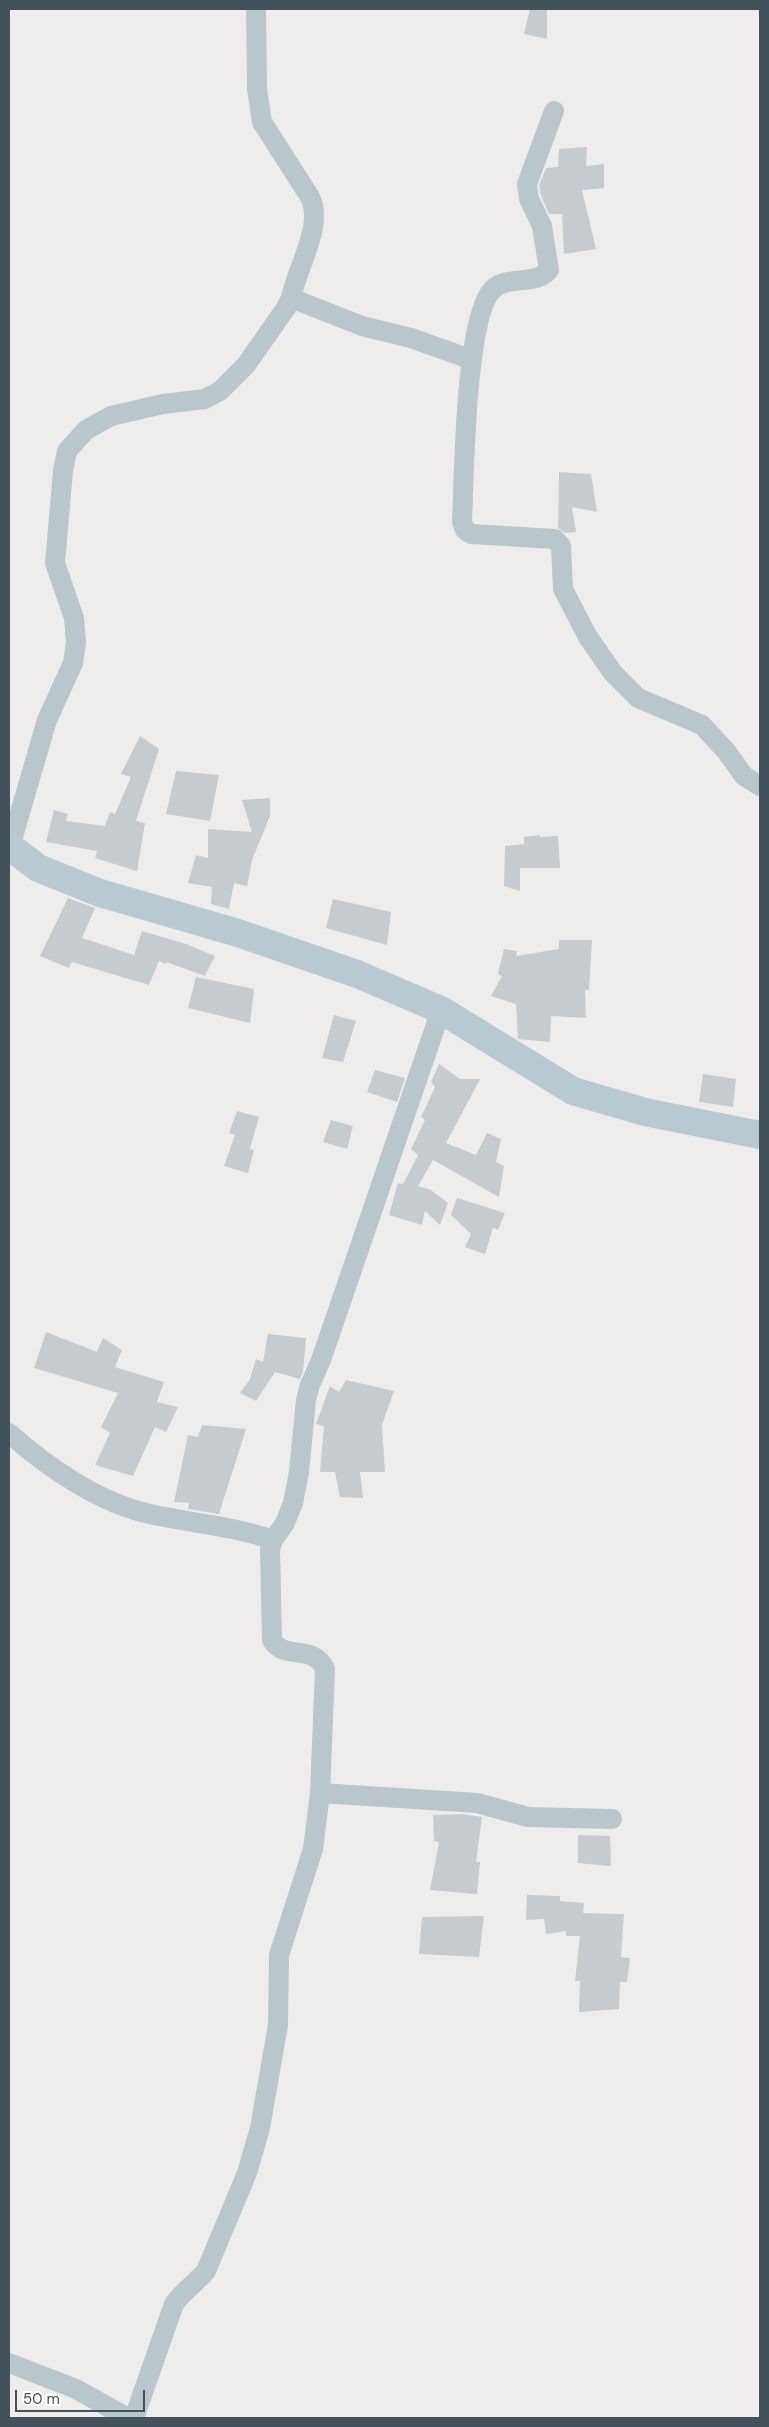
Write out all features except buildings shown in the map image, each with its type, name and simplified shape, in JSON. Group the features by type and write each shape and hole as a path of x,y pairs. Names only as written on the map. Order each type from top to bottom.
{"main road":[{"path":"10,846 38,868 100,893 247,936 357,974 441,1010 573,1091 645,1112 760,1134"}],"street":[{"path":"10,846 47,720 73,663 74,618 55,563 63,471 67,451 86,430 111,416 163,404 205,399 220,391 246,365 286,308 314,227 315,209 310,196 262,122 257,89 256,9"},
{"path":"554,111 527,184 529,199 542,226 549,270 546,274 538,277 501,283 492,290 482,313 470,359 462,522 465,530 471,534 555,539 561,546 563,589 588,637 613,673 638,698 702,725 726,751 744,776 760,786"},
{"path":"291,298 362,326 411,338 470,359"},
{"path":"134,2418 174,2304 182,2292 198,2281 206,2271 247,2173 258,2137 278,2025 279,1954 313,1848 320,1792 325,1669 322,1661 313,1655 280,1649 272,1640 270,1549 273,1540 285,1523 293,1503 303,1440 306,1400 310,1385 321,1360 441,1010"},
{"path":"9,1433 82,1487 110,1500 148,1514 252,1532 273,1540"},
{"path":"320,1792 470,1802 528,1817 612,1819"},
{"path":"9,2363 76,2389 128,2418"}]}
